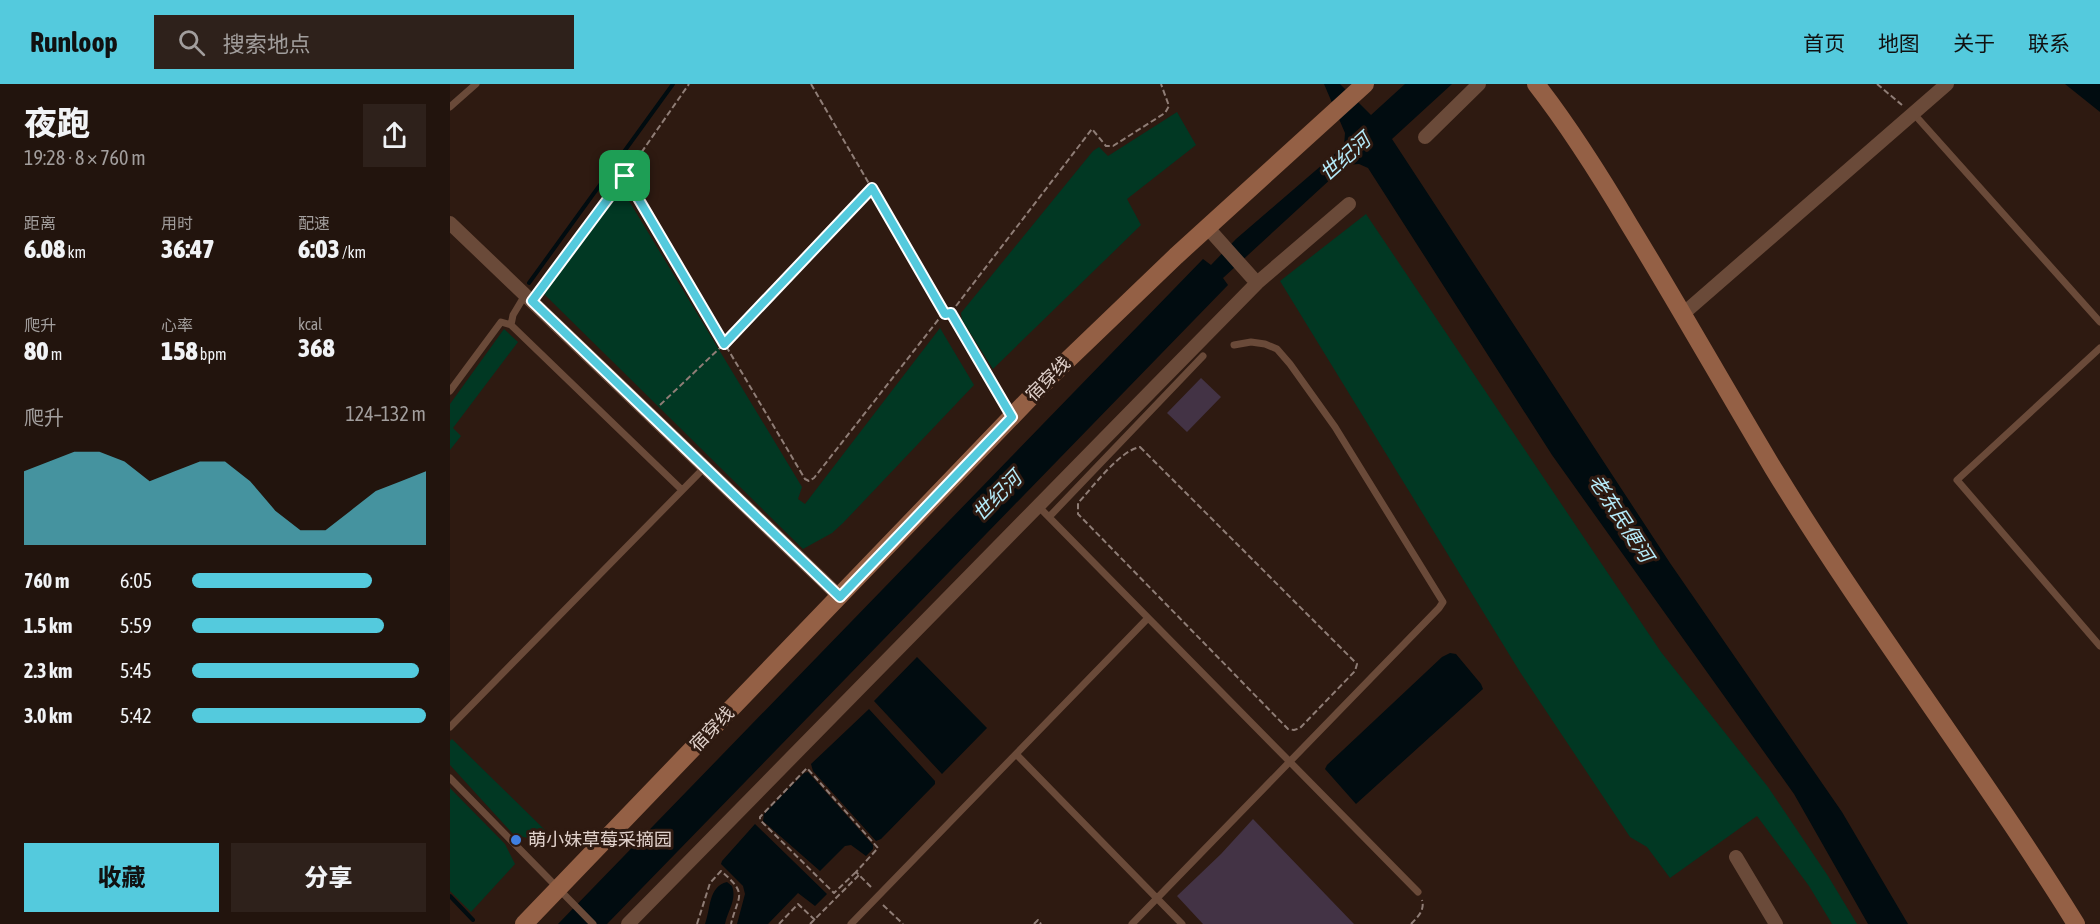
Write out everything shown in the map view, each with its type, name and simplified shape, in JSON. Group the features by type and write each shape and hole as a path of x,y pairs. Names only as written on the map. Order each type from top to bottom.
{"street":[{"name":"宿穿线","path":"524,924 564,894 840,597 1052,375 1213,233 1365,84"},
{"path":"1425,137 1479,84"},
{"path":"1536,84 1563,117 1832,543 2022,822 2087,924"},
{"path":"1550,84 1571,112 1603,163 1774,469 2015,827 2076,924"},
{"path":"1687,311 1947,84"},
{"path":"628,924 1038,506 1253,278 1349,204"},
{"path":"450,223 840,597"},
{"path":"1213,233 1253,278"},
{"path":"1736,857 1776,924"}],"lane":[{"path":"450,107 476,84"},
{"path":"1914,114 2100,322"},
{"path":"511,324 513,315 528,298"},
{"path":"951,313 1012,417"},
{"path":"450,391 501,322 511,324 682,490"},
{"path":"1132,924 1443,602 1335,427 1290,364 1277,349 1251,342 1234,345"},
{"path":"2100,348 1957,480 2100,646"},
{"path":"1049,518 1203,356"},
{"path":"1115,449 1122,456"},
{"path":"450,727 705,467"},
{"path":"1038,506 1418,892"},
{"path":"851,924 1148,618"},
{"path":"1016,754 1182,924"},
{"path":"450,778 592,924"}],"path":[{"path":"528,298 625,176 689,84"},
{"path":"625,176 799,470 809,481 814,478 945,314 811,84"},
{"path":"951,313 1092,129 1106,146 1113,146 1165,113 1169,106 1161,84"},
{"path":"1877,84 1914,114"},
{"path":"650,414 724,344 872,188"},
{"path":"1140,447 1357,664 1354,671 1300,728 1288,729 1078,514 1078,503 1122,456 1133,448 1140,447"},
{"path":"807,768 878,848 856,872 834,893 760,820 760,817 807,768"},
{"path":"697,924 710,883 721,871 736,885 740,896 731,924"},
{"path":"856,872 903,924"},
{"path":"810,924 859,875"},
{"path":"1411,924 1418,917 1424,905 1418,892"},
{"path":"779,924 798,904 815,920"},
{"path":"1034,924 1038,921 1041,924"}],"green space":[{"path":"1177,112 1196,145 1127,199 1141,225 993,369 962,320 961,313 1093,151 1099,147 1108,156"},
{"path":"620,186 802,487 798,499 805,504 940,328 974,385 832,533 803,549 542,292"},
{"path":"1366,214 1661,652 1768,787 1828,876 1857,924 1832,924 1809,886 1757,816 1670,878 1647,847 1630,837 1520,672 1280,281"},
{"path":"504,329 518,342 453,428 461,436 450,450 450,404"},
{"path":"452,739 547,832 535,844 528,838 514,835 450,765 450,741"},
{"path":"450,788 505,844 515,864 471,912 450,891"}],"water":[{"path":"1324,84 1340,84 1371,115 1405,84 1452,84 1392,139 1670,563 1842,812 1908,924 1868,924 1794,794 1552,455 1368,168 1359,164 1346,165 1223,278 1228,285 607,924 558,924 1203,259 1211,265 1236,239 1344,146 1345,133"},
{"path":"2065,84 2100,84 2100,112"},
{"path":"1450,653 1456,654 1483,689 1356,804 1325,769 1327,765 1442,657"},
{"path":"917,657 987,728 942,774 874,701"},
{"path":"869,709 935,781 935,784 881,839 876,841 813,771 811,764"},
{"path":"808,772 873,845 873,849 866,856 851,845 845,846 820,871 763,821 764,814 804,773"},
{"path":"755,824 827,894 815,906 798,893 768,924 737,924 745,894 743,886 721,864"},
{"path":"727,882 732,886 733,896 725,924 705,924 713,893 716,888"}],"building":[{"path":"1201,378 1221,397 1187,432 1167,413"},
{"path":"1253,819 1354,924 1203,924 1177,896 1221,854"}],"waterway":[{"path":"529,283 673,84"},
{"path":"450,896 473,920"}],"place":[{"name":"萌小妹草莓采摘园","path":"516,840"}],"route":[{"path":"625,176 724,344 872,188 945,314 951,313 1012,417 840,597 532,301 625,176"}],"water label":[{"name":"世纪河","path":"1345,157"},
{"name":"世纪河","path":"997,496"},
{"name":"老东民便河","path":"1621,518"}]}
